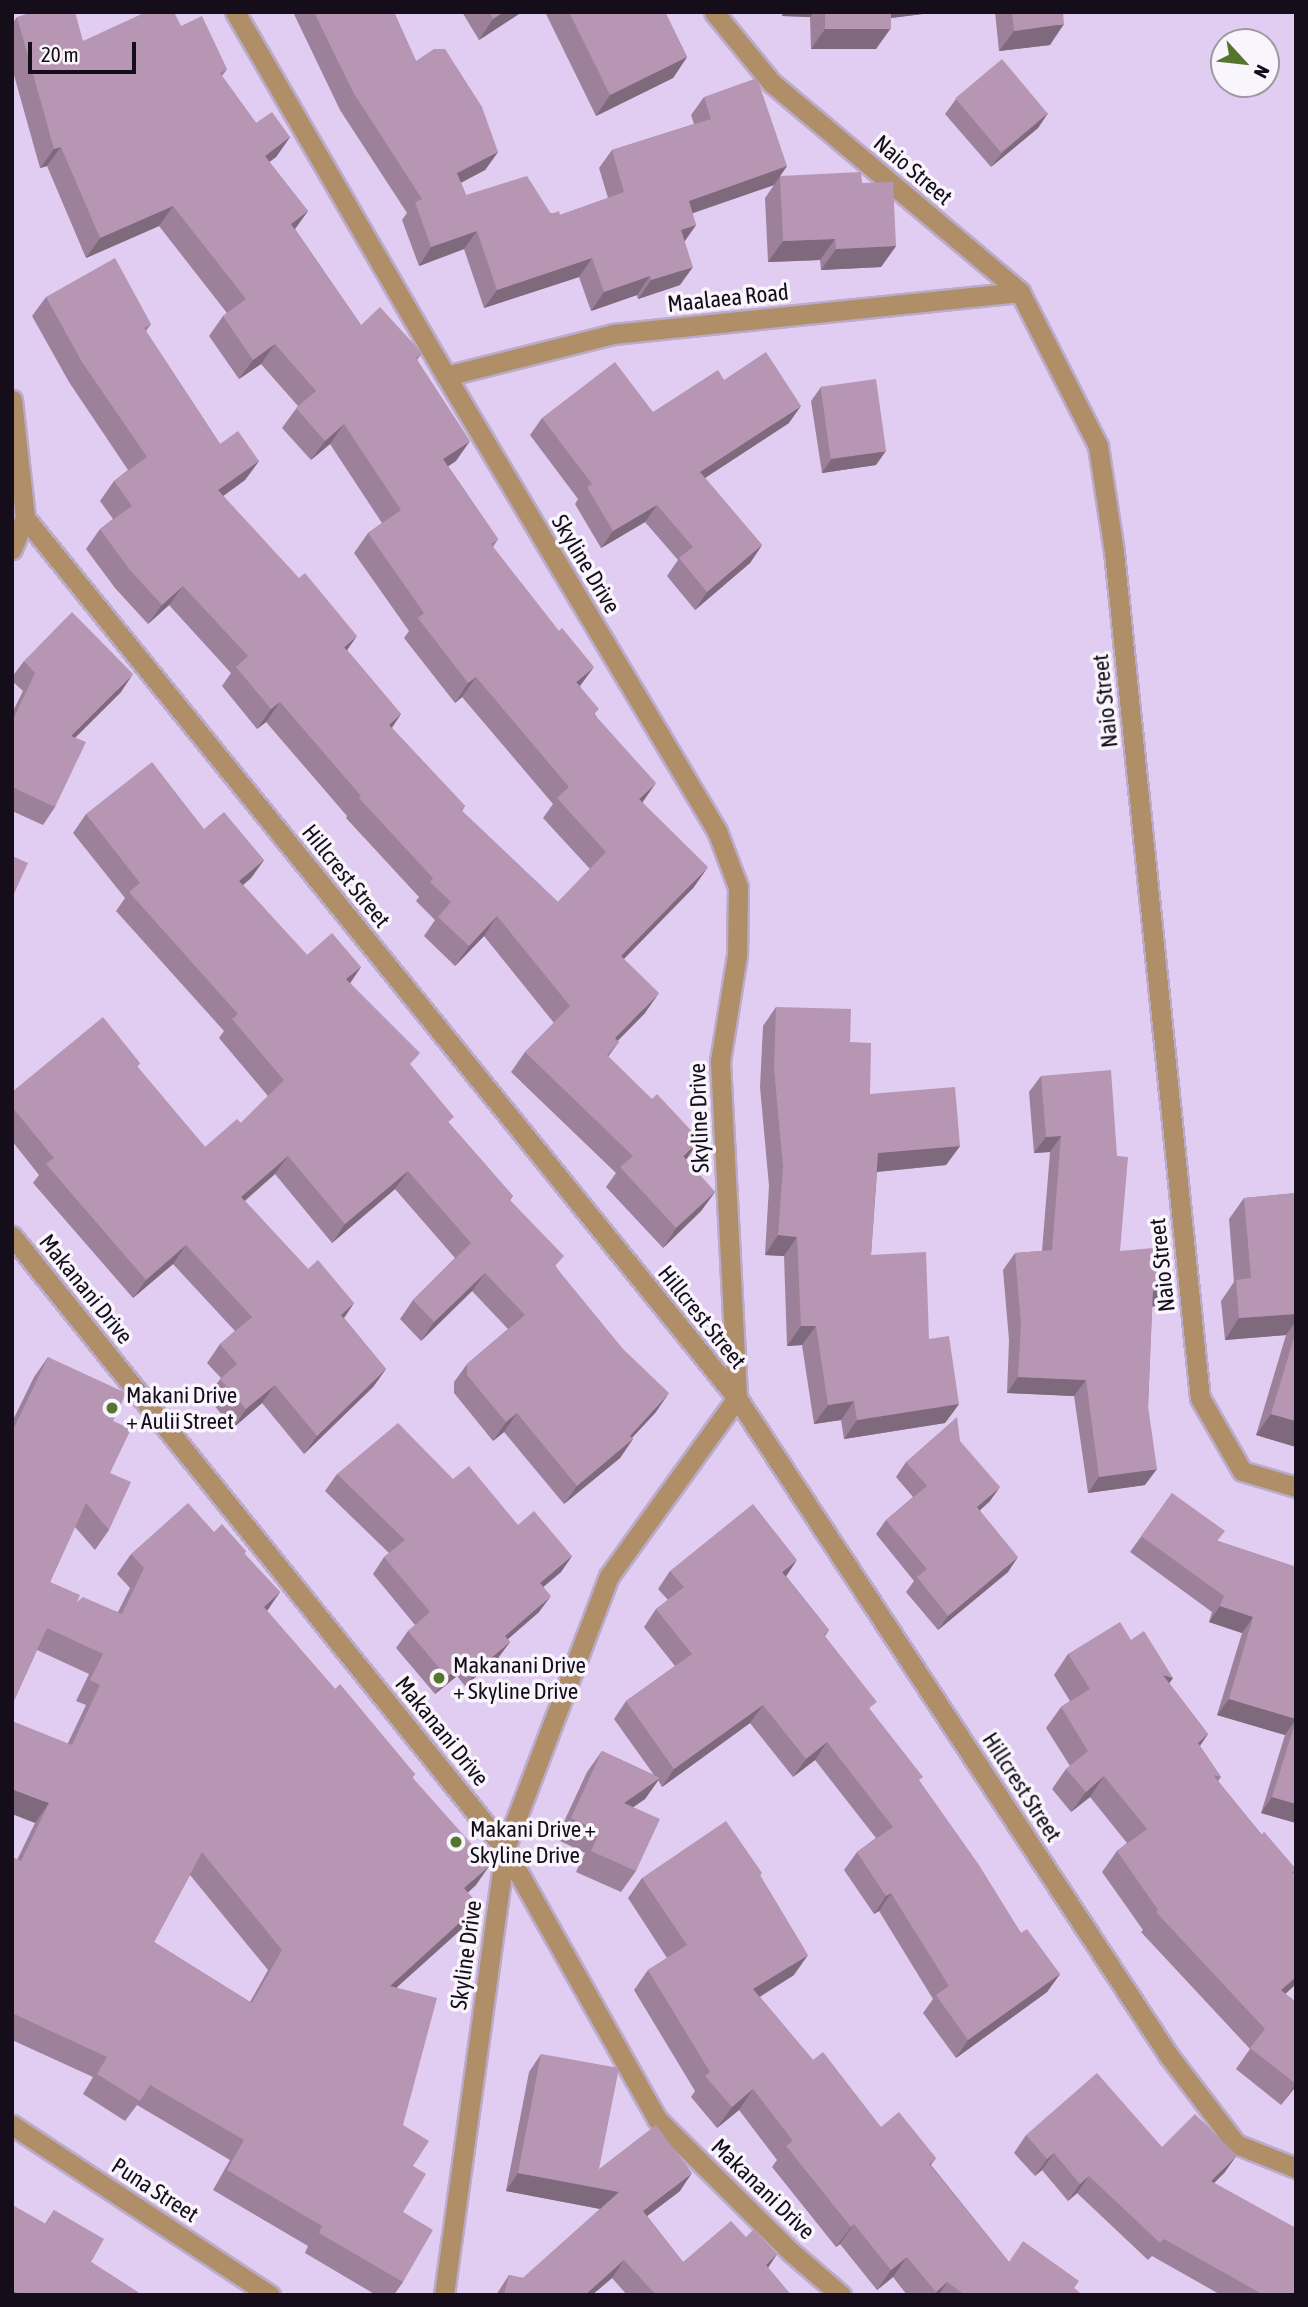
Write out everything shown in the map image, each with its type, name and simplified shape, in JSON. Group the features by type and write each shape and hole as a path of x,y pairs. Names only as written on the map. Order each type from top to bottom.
{"street":[{"name":"Skyline Drive","path":"235,12 446,376 717,831 738,887 737,954 720,1061 737,1398 609,1576 505,1849 444,2295"},
{"name":"Naio Street","path":"714,12 772,83 1020,292 1098,446 1114,552 1200,1398 1242,1471 1296,1487"},
{"name":"Maalaea Road","path":"446,376 613,334 1020,292"},
{"path":"12,400 25,518 12,549"},
{"name":"Hillcrest Street","path":"25,518 737,1398 1169,2056 1236,2144 1296,2168"},
{"name":"Makanani Drive","path":"12,1236 505,1849 657,2119 791,2252 841,2295"},
{"name":"Puna Street","path":"12,2125 270,2295"}],"building":[{"path":"33,12 75,12 83,41 146,12 174,12 181,26 202,16 227,69 220,73 256,123 272,112 290,137 265,156 308,211 291,224 361,325 380,307 422,353 416,358 470,441 443,459 498,539 491,544 559,631 562,628 594,667 576,682 599,709 594,714 656,783 639,799 708,867 621,956 659,993 615,1038 619,1042 607,1055 652,1099 657,1094 700,1140 683,1156 715,1192 676,1228 620,1167 633,1156 525,1052 570,1006 497,916 469,946 438,917 451,902 430,882 433,878 359,798 361,796 280,702 271,709 236,667 248,656 183,586 162,605 129,569 100,529 132,506 114,481 147,457 82,362 46,297 115,258 151,324 144,328 220,444 238,431 259,461 218,490 299,578 305,573 357,636 344,647 401,714 389,725 465,806 461,810 558,902 606,852 557,798 569,787 476,677 468,683 418,618 424,613 368,533 401,510 344,424 325,441 296,408 316,391 275,344 253,360 223,316 246,299 173,206 100,238 61,147 54,149 17,17"},
{"path":"314,12 394,12 416,61 434,49 445,49 482,107 498,152 457,173 466,195 527,176 551,214 559,211 560,215 624,192 612,150 711,119 704,97 757,78 787,166 689,201 696,225 681,230 693,267 651,280 650,276 604,292 592,258 497,290 477,231 431,247 415,202 422,199 353,92"},
{"path":"489,12 504,12 493,19"},
{"path":"569,12 665,12 687,57 610,95"},
{"path":"825,12 891,12 891,29 825,29"},
{"path":"1012,12 1063,12 1064,24 1014,31"},
{"path":"1002,59 1048,113 1001,153 955,98"},
{"path":"861,172 862,183 893,182 896,246 836,249 835,239 783,241 780,176"},
{"path":"766,352 801,406 700,472 762,545 707,592 679,558 693,547 657,505 613,531 587,487 592,484 542,418 615,362 653,412 718,370 724,380"},
{"path":"876,379 886,451 831,459 821,387"},
{"path":"72,612 133,674 71,736 86,742 55,807 12,787 12,722 35,673 24,661"},
{"path":"152,762 204,829 224,812 264,860 239,881 307,955 332,933 361,967 346,979 420,1053 410,1064 454,1117 448,1122 513,1196 509,1199 564,1256 555,1266 623,1349 669,1393 630,1436 633,1439 577,1486 517,1413 506,1422 467,1375 467,1364 525,1315 485,1273 434,1322 413,1300 471,1243 408,1171 345,1224 288,1156 241,1197 308,1269 318,1260 354,1303 341,1315 386,1369 317,1436 275,1385 246,1409 220,1379 237,1364 220,1344 252,1317 186,1245 146,1280 46,1164 54,1158 12,1107 12,1092 103,1017 140,1063 137,1066 205,1147 237,1119 241,1123 284,1080 232,1019 238,1014 129,892 140,883 86,814"},
{"path":"12,856 28,863 12,898"},
{"path":"776,1007 851,1009 850,1042 871,1043 870,1094 955,1087 960,1146 878,1153 871,1255 926,1252 929,1339 949,1336 959,1404 857,1420 854,1401 828,1405 816,1326 801,1326 797,1237 778,1235 783,1167 774,1068"},
{"path":"1111,1070 1117,1156 1128,1157 1120,1251 1164,1247 1167,1290 1153,1291 1148,1406 1157,1469 1099,1477 1086,1380 1018,1377 1021,1324 1015,1253 1052,1250 1061,1136 1046,1137 1041,1076"},
{"path":"1296,1193 1296,1314 1239,1318 1236,1280 1251,1278 1244,1198"},
{"path":"1296,1331 1296,1421 1271,1414"},
{"path":"48,1357 126,1393 113,1421 131,1429 110,1473 131,1482 109,1530 86,1503 50,1582 80,1595 77,1602 83,1597 122,1614 144,1568 131,1554 188,1503 214,1532 222,1524 280,1592 264,1607 335,1689 340,1684 415,1774 412,1777 490,1865 464,1888 479,1905 390,1986 437,1998 403,2125 429,2141 413,2166 426,2174 403,2212 433,2230 403,2282 319,2233 322,2226 227,2170 244,2140 150,2085 140,2101 97,2074 107,2057 12,2013 12,1857 21,1861 49,1803 12,1789 12,1721 72,1745 100,1685 90,1680 103,1654 47,1628 12,1705 12,1432","holes":["202,1852 282,1950 252,2003 154,1942"]},
{"path":"957,1417 960,1441 1000,1487 977,1507 1018,1557 948,1616 917,1577 927,1569 886,1520 927,1486 906,1462"},
{"path":"398,1423 453,1479 469,1466 518,1525 534,1511 572,1556 540,1583 551,1596 505,1636 510,1642 477,1670 468,1659 447,1677 408,1631 430,1612 384,1557 405,1540 337,1474"},
{"path":"1172,1493 1225,1531 1217,1541 1296,1567 1296,1719 1229,1699 1253,1617 1220,1606 1224,1596 1141,1536"},
{"path":"753,1504 797,1560 782,1572 829,1630 824,1635 877,1702 869,1708 923,1777 919,1780 979,1865 1021,1933 1027,1929 1060,1974 968,2040 936,1995 949,1986 891,1893 886,1896 857,1852 893,1827 827,1742 806,1759 763,1705 674,1769 626,1701 692,1654 656,1609 684,1587 670,1571"},
{"path":"1120,1622 1131,1640 1144,1631 1173,1678 1163,1675 1208,1734 1198,1743 1221,1777 1213,1775 1262,1836 1264,1832 1296,1869 1292,1873 1296,1878 1296,1977 1281,1990 1296,2002 1296,2084 1250,2048 1265,2029 1156,1912 1158,1910 1117,1851 1147,1829 1104,1776 1086,1792 1066,1769 1088,1751 1061,1707 1090,1689 1068,1654"},
{"path":"1296,1720 1296,1804 1272,1797"},
{"path":"602,1751 660,1778 624,1803 660,1819 636,1871 591,1851 600,1831 571,1818"},
{"path":"726,1821 762,1873 760,1875 808,1955 753,1989 813,2060 823,2052 881,2127 899,2112 936,2158 929,2164 1009,2262 1023,2241 1079,2281 1074,2288 1082,2295 965,2295 947,2282 936,2292 907,2257 891,2270 854,2224 851,2227 786,2146 793,2141 753,2089 732,2107 705,2076 710,2072 648,1970 687,1945 642,1878"},
{"path":"541,2054 619,2068 599,2169 656,2125 692,2173 643,2211 683,2262 731,2221 746,2237 754,2229 777,2254 766,2265 791,2295 656,2295 624,2260 585,2295 504,2295 509,2275 523,2278 619,2192 518,2173"},
{"path":"1097,2073 1162,2147 1195,2114 1237,2155 1211,2181 1296,2228 1296,2295 1264,2295 1164,2239 1160,2243 1089,2176 1080,2184 1054,2153 1047,2159 1026,2135"},
{"path":"12,2205 46,2224 54,2210 104,2239 91,2262 142,2295 21,2295 12,2290"}],"place":[{"name":"Makani Drive + Aulii Street","path":"112,1408"},
{"name":"Makanani Drive + Skyline Drive","path":"439,1678"},
{"name":"Makani Drive + Skyline Drive","path":"456,1842"}]}
